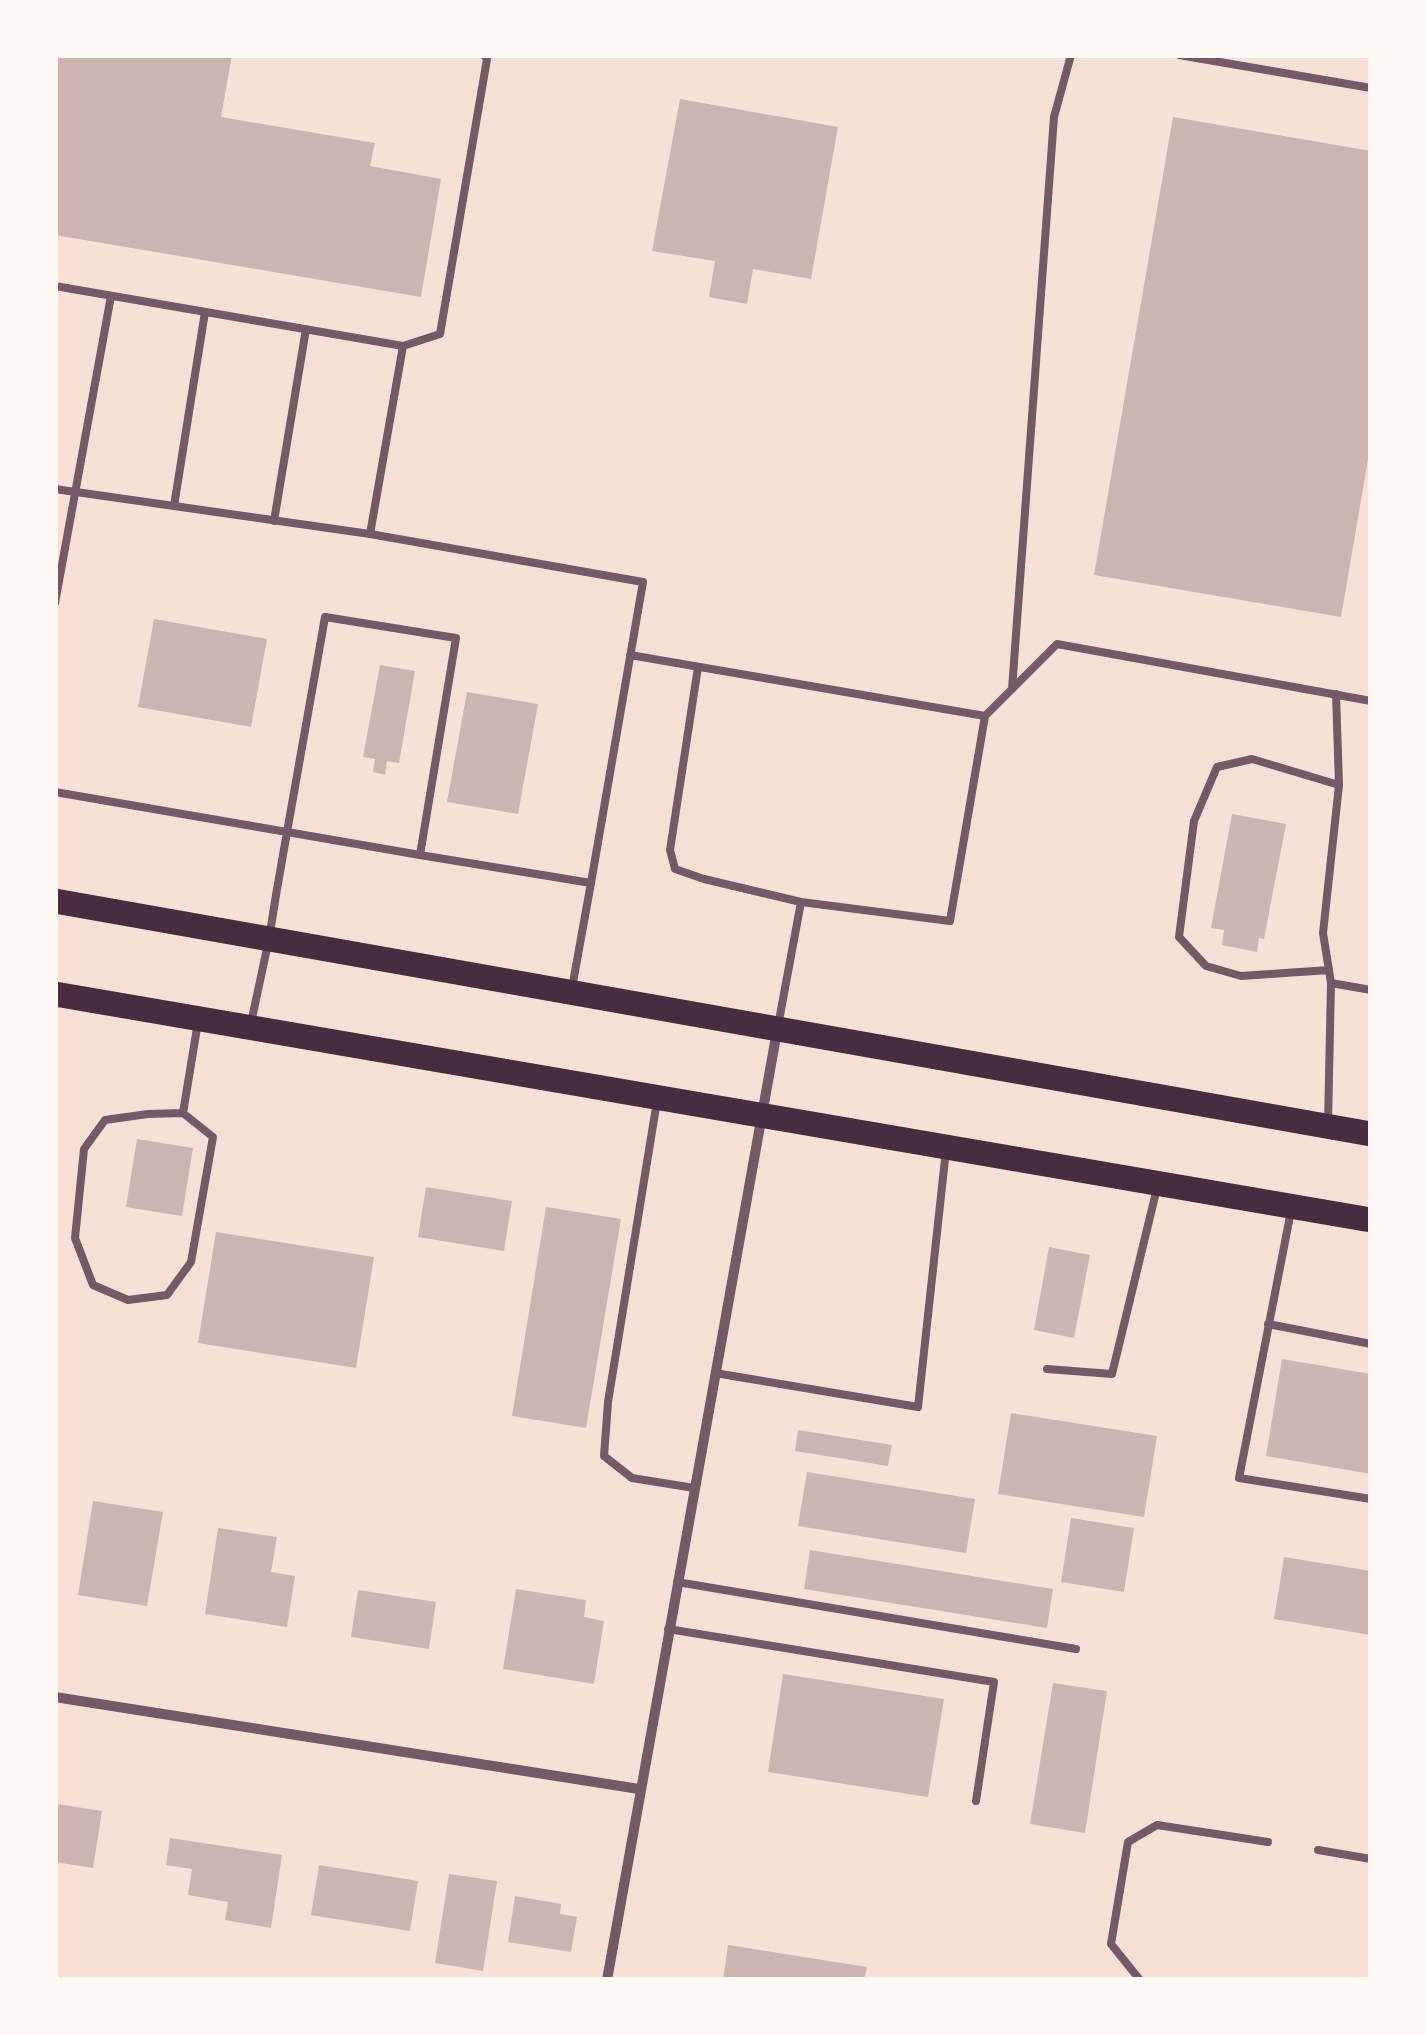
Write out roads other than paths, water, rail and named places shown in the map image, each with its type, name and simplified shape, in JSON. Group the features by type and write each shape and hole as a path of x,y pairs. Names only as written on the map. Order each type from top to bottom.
{"main road":[{"path":"55,901 1371,1134"},
{"path":"55,994 1371,1220"}],"street":[{"path":"607,1980 777,1030"},
{"path":"55,1698 639,1789"}],"lane":[{"path":"55,286 403,346 440,334 487,59 484,55"},
{"path":"1012,688 1054,116 1071,55"},
{"path":"1179,55 1371,88"},
{"path":"55,603 110,296"},
{"path":"174,506 205,312"},
{"path":"274,521 306,329"},
{"path":"370,534 403,346"},
{"path":"55,490 370,534 643,582 570,993"},
{"path":"250,1027 269,940 324,617 456,638 420,855"},
{"path":"698,667 670,850 675,869 801,902 950,921 985,716 1056,644 1371,701"},
{"path":"630,655 985,716"},
{"path":"1328,1128 1331,983 1324,934 1339,786 1336,694"},
{"path":"1329,970 1242,976 1206,966 1179,937 1194,821 1217,767 1252,759 1339,786"},
{"path":"55,792 591,883"},
{"path":"777,1030 801,902"},
{"path":"1331,983 1371,990"},
{"path":"182,1113 199,1018"},
{"path":"658,1096 610,1383 604,1456 632,1478 694,1488"},
{"path":"182,1113 212,1137 192,1262 167,1296 128,1300 93,1285 74,1238 84,1149 105,1120 182,1113"},
{"path":"715,1373 918,1408 946,1146"},
{"path":"1046,1369 1112,1374 1158,1184"},
{"path":"1292,1206 1239,1478 1371,1499"},
{"path":"1268,1324 1371,1344"},
{"path":"677,1582 1076,1649"},
{"path":"668,1630 994,1682 976,1801"},
{"path":"1140,1980 1111,1944 1128,1842 1158,1825 1268,1842"},
{"path":"1318,1850 1371,1859"}]}
